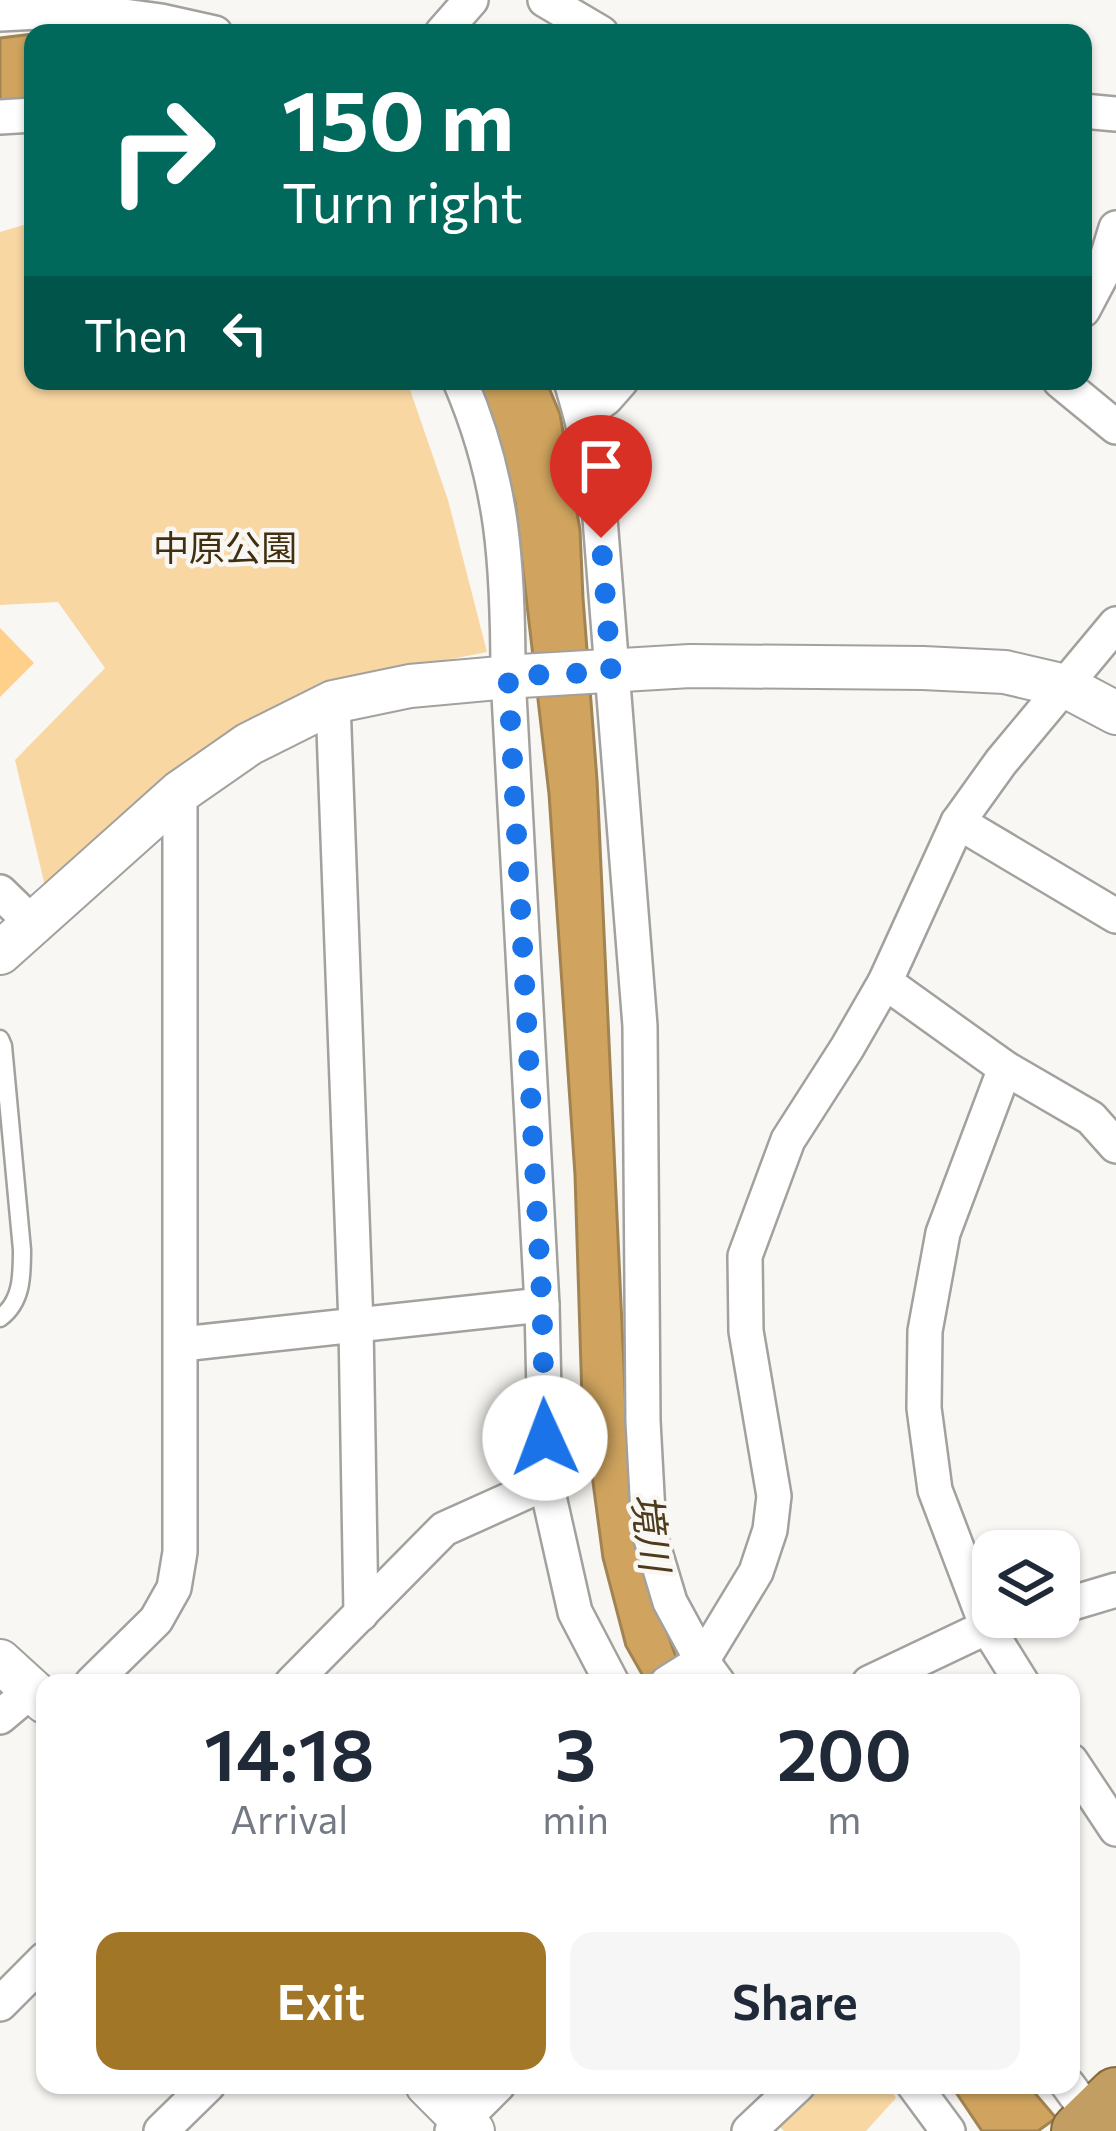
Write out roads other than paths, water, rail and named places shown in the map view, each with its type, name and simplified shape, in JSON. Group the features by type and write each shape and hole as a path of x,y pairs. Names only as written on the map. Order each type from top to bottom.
{"street":[{"path":"450,24 471,0"},
{"path":"545,0 586,24"},
{"path":"0,14 78,10 174,24"},
{"path":"1092,293 1116,228"},
{"path":"464,390 478,423 499,504 508,592 547,1483 575,1612 607,1674"},
{"path":"574,390 598,493 605,672 640,1026 643,1421 650,1532 694,1674"},
{"path":"581,416 613,390"},
{"path":"1071,390 1116,427"},
{"path":"694,1674 756,1572 770,1530 774,1496 746,1331 745,1256 788,1140 885,982 958,822 1000,762 1116,624"},
{"path":"0,953 180,792 249,744 333,702 410,686 514,676 690,666 923,668 1005,672 1064,686 1116,713"},
{"path":"333,702 356,1325 361,1614"},
{"path":"101,1674 155,1620 174,1588 180,1552 180,792"},
{"path":"958,822 1116,916"},
{"path":"0,892 32,923"},
{"path":"885,982 1005,1068 1091,1118 1116,1146"},
{"path":"972,1587 935,1490 924,1408 925,1331 943,1233 1005,1068"},
{"path":"182,1344 542,1305"},
{"path":"301,1674 444,1528 547,1483"},
{"path":"1080,1600 1116,1590"},
{"path":"888,1674 972,1634"},
{"path":"994,1638 1016,1674"},
{"path":"0,1661 26,1703"},
{"path":"1080,1775 1116,1829"},
{"path":"0,2004 36,1968"},
{"path":"161,2131 199,2094"},
{"path":"436,2094 463,2127 490,2094"},
{"path":"749,2131 788,2094"},
{"path":"921,2094 948,2131"}],"lane":[{"path":"0,1039 22,1284 9,1312 0,1318"}],"park label":[{"name":"中原公園","path":"225,548"}],"water label":[{"name":"境川","path":"651,1532"}]}
